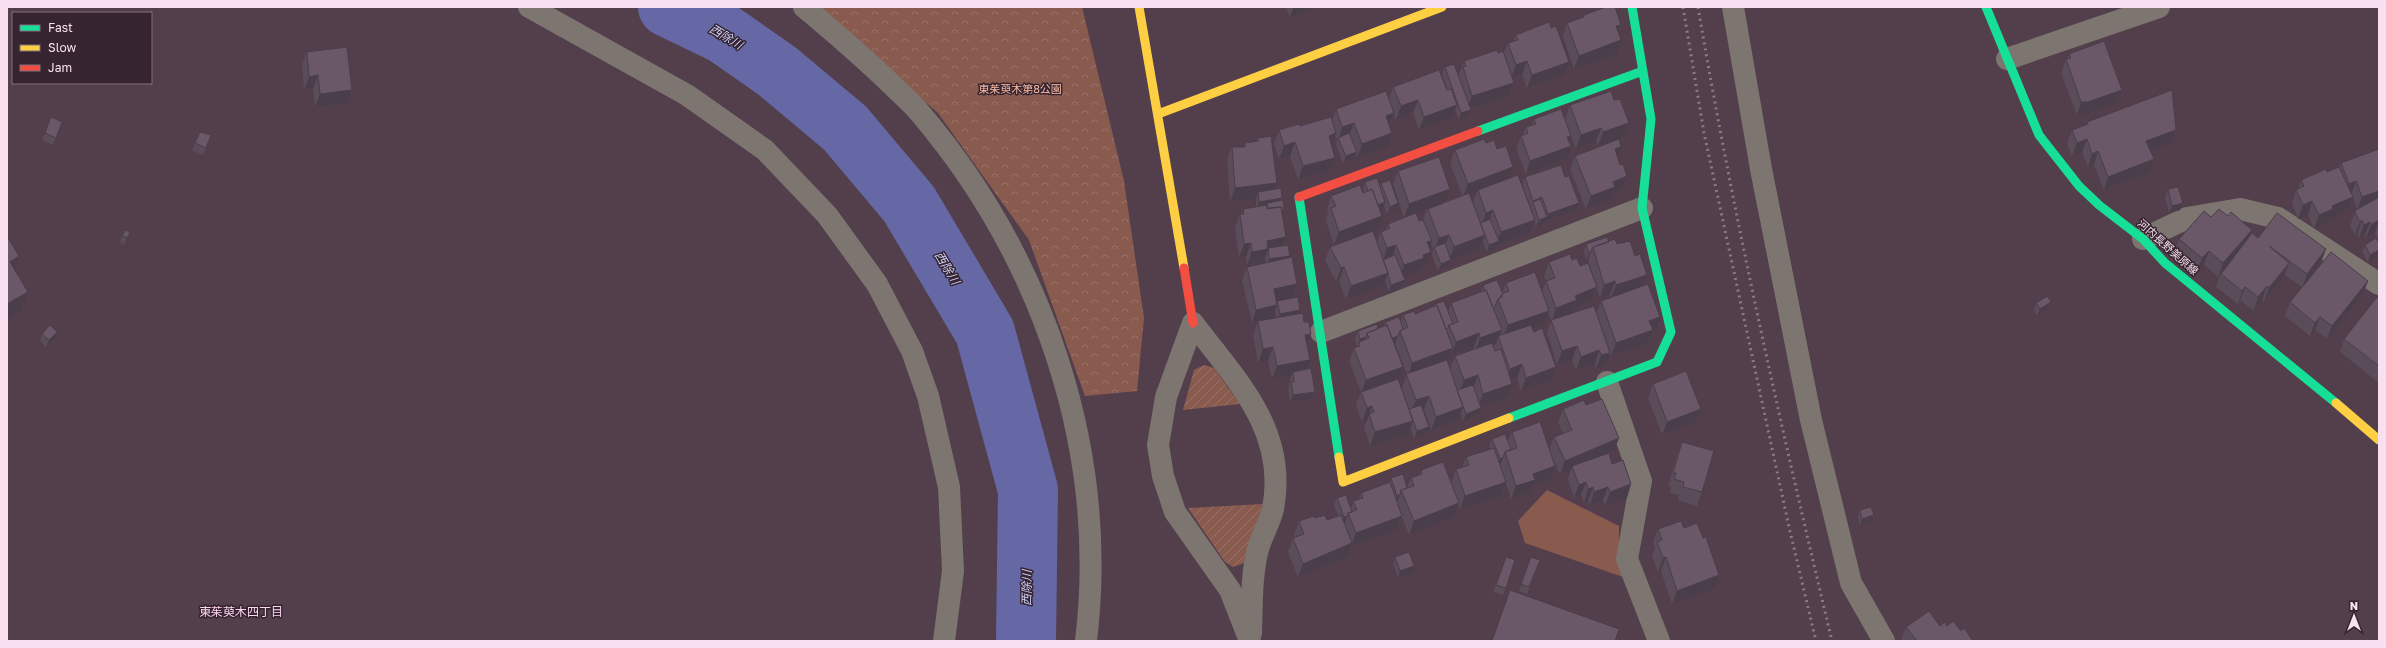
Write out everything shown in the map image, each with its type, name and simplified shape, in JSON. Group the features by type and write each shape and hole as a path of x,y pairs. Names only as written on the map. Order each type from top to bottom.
{"street":[{"path":"529,7 687,95 765,150 827,215 878,284 912,351 928,396 949,487 953,570 944,641"},
{"path":"804,7 842,38 919,112 979,193 1008,240 1035,296 1056,356 1076,421 1085,477 1090,538 1090,609 1086,641"},
{"path":"1140,7 1193,323 1256,406 1268,435 1275,476 1273,509 1258,549 1252,588 1250,641"},
{"path":"1158,114 1442,7"},
{"path":"1632,7 1643,71 1651,119 1642,208 1671,332 1657,362 1344,482 1298,197 1643,71"},
{"path":"1733,7 1762,169 1811,420 1851,583 1884,641"},
{"name":"河内長野美原線","path":"1986,7 2039,135 2058,160 2098,205 2143,239 2165,263 2306,377 2379,440"},
{"path":"2007,59 2159,7"},
{"path":"1321,332 1642,208"},
{"path":"2143,239 2187,218 2240,209 2278,218 2379,284"},
{"path":"1193,323 1166,396 1158,445 1163,476 1175,512 1230,590 1250,641"},
{"path":"1607,382 1641,481 1627,560 1659,641"}],"green space":[{"name":"東茱萸木第8公園","path":"816,7 1082,7 1124,181 1144,318 1137,391 1085,396 1029,240 938,113"},
{"path":"1204,365 1214,368 1240,404 1183,410 1194,370"},
{"path":"1547,490 1619,526 1619,567 1623,577 1525,543 1518,521"},
{"path":"1263,504 1247,562 1233,567 1225,562 1188,508"}],"building":[{"path":"1606,7 1615,7 1621,25 1616,26 1621,40 1579,56 1567,23"},
{"path":"1549,22 1551,28 1556,26 1569,62 1532,75 1527,61 1516,65 1508,43 1518,40 1516,35"},
{"path":"2104,41 2122,90 2088,102 2081,102 2066,59 2071,58 2069,54"},
{"path":"347,47 352,90 320,94 318,75 309,77 307,52"},
{"path":"1497,50 1498,53 1503,51 1514,83 1472,96 1463,67 1466,66 1464,61"},
{"path":"1454,64 1471,110 1461,113 1445,67"},
{"path":"1439,70 1447,90 1451,89 1457,105 1424,117 1418,100 1401,106 1393,87"},
{"path":"2172,90 2176,130 2146,141 2154,159 2108,177 2098,151 2092,154 2087,139 2077,143 2072,130 2088,124 2087,122"},
{"path":"1386,91 1394,113 1386,116 1392,133 1362,144 1354,123 1342,127 1336,109"},
{"path":"1611,91 1614,100 1620,99 1629,123 1603,132 1601,128 1581,135 1570,105"},
{"path":"1561,109 1571,136 1567,137 1571,146 1530,161 1521,136 1528,133 1526,127 1536,124 1534,119"},
{"path":"51,117 62,122 56,138 45,133"},
{"path":"1331,117 1336,133 1329,136 1335,158 1303,166 1295,142 1284,146 1279,130 1299,124 1300,126"},
{"path":"200,132 211,135 206,148 195,143"},
{"path":"1349,133 1357,152 1346,156 1338,138"},
{"path":"1271,136 1277,183 1235,188 1232,147 1245,147 1245,143 1258,141 1258,138"},
{"path":"1484,139 1486,143 1494,140 1497,149 1506,146 1513,167 1468,184 1455,150"},
{"path":"1619,139 1621,147 1615,149 1620,165 1623,164 1627,176 1613,182 1615,187 1591,196 1575,156"},
{"path":"2379,149 2379,191 2362,197 2356,181 2349,184 2341,163"},
{"path":"1439,157 1450,189 1409,204 1398,171"},
{"path":"1561,165 1565,177 1569,176 1579,203 1548,214 1542,197 1533,201 1525,177"},
{"path":"2339,167 2353,197 2332,206 2333,209 2319,215 2312,201 2303,205 2296,190 2304,186 2301,180 2326,169 2327,172"},
{"path":"1518,175 1535,220 1501,232 1493,210 1486,213 1478,190"},
{"path":"1377,178 1385,202 1378,205 1372,189 1368,191 1365,182"},
{"path":"1390,180 1398,203 1390,207 1381,183"},
{"path":"1360,185 1363,193 1372,189 1382,216 1339,232 1331,208 1336,206 1331,196"},
{"path":"2178,187 2183,203 2172,206 2168,189"},
{"path":"1281,188 1282,198 1259,202 1258,192"},
{"path":"1469,193 1485,235 1454,247 1449,235 1439,238 1428,209"},
{"path":"2379,197 2379,220 2371,225 2370,222 2364,225 2362,220 2360,222 2355,212 2356,210"},
{"path":"1540,199 1547,217 1539,220 1533,202"},
{"path":"1283,200 1284,210 1282,210 1281,207 1268,208 1267,203"},
{"path":"1267,205 1267,209 1281,207 1286,237 1267,241 1268,249 1252,252 1251,243 1244,244 1240,214 1244,214 1243,209"},
{"path":"2219,209 2228,216 2231,212 2252,230 2223,263 2209,251 2202,258 2179,239 2204,211 2211,217"},
{"path":"1416,213 1419,221 1423,220 1432,241 1427,242 1431,252 1423,255 1424,258 1404,265 1396,245 1387,248 1381,232 1390,228 1388,224"},
{"path":"2277,213 2326,249 2307,274 2269,246 2289,263 2269,288 2267,286 2258,297 2245,287 2242,291 2221,274 2252,233 2258,238"},
{"path":"1490,219 1499,241 1489,245 1480,223"},
{"path":"126,230 130,233 127,238 122,235"},
{"path":"1373,231 1388,273 1351,286 1344,267 1341,268 1330,247"},
{"path":"7,236 19,256 10,262 28,292 7,304"},
{"path":"1607,237 1609,242 1593,247 1589,253 1586,244"},
{"path":"2376,238 2379,243 2379,250 2370,255 2365,245"},
{"path":"1615,239 1617,244 1630,241 1635,256 1640,254 1647,275 1616,285 1615,281 1604,285 1593,247"},
{"path":"1445,243 1451,260 1441,264 1434,247"},
{"path":"1288,245 1290,256 1269,259 1268,248"},
{"path":"2331,252 2368,281 2332,326 2320,317 2315,323 2290,302"},
{"path":"1570,254 1572,260 1577,258 1580,266 1588,263 1597,287 1575,296 1577,300 1556,308 1546,281 1555,278 1549,262"},
{"path":"1395,255 1405,280 1391,285 1383,260"},
{"path":"1292,257 1297,284 1274,289 1277,305 1256,310 1247,267"},
{"path":"1535,272 1549,311 1508,325 1498,299 1502,297 1502,294 1509,291 1506,283"},
{"path":"1497,280 1503,294 1493,308 1483,285"},
{"path":"1648,284 1660,317 1649,321 1653,330 1616,343 1601,301"},
{"path":"1486,290 1502,330 1480,338 1479,333 1456,342 1449,325 1458,322 1451,303"},
{"path":"2047,296 2051,302 2040,309 2036,303"},
{"path":"1298,297 1300,310 1280,314 1277,301"},
{"path":"2377,297 2379,299 2379,366 2344,339"},
{"path":"1444,301 1453,324 1449,325 1446,329 1437,305 1435,306 1435,304"},
{"path":"1437,305 1453,348 1412,363 1400,331 1408,327 1403,315 1414,311 1415,314"},
{"path":"1594,306 1610,353 1601,355 1599,350 1581,357 1577,346 1562,351 1551,320"},
{"path":"1303,313 1304,322 1309,322 1311,334 1305,335 1310,360 1277,366 1273,347 1263,349 1258,321"},
{"path":"1399,317 1403,329 1400,331 1398,336 1392,338 1385,322"},
{"path":"1377,324 1378,329 1367,333 1366,337 1360,339 1358,331"},
{"path":"50,325 57,332 49,340 42,334"},
{"path":"1387,325 1403,367 1366,380 1354,348 1360,346 1359,342 1369,338 1367,333"},
{"path":"1531,325 1534,332 1542,328 1556,367 1526,378 1522,364 1510,369 1498,336"},
{"path":"1492,343 1495,351 1501,349 1512,384 1483,394 1478,375 1464,380 1455,356"},
{"path":"1447,360 1463,407 1436,417 1429,396 1416,400 1406,374"},
{"path":"1311,368 1315,392 1293,395 1291,382 1294,382 1293,372"},
{"path":"1686,371 1701,409 1667,422 1653,384"},
{"path":"1398,379 1413,421 1375,432 1369,414 1374,412 1372,406 1367,408 1361,392"},
{"path":"1473,385 1481,408 1466,414 1457,390"},
{"path":"1602,399 1619,438 1565,461 1554,437 1572,430 1563,409 1584,400 1586,405"},
{"path":"1421,405 1429,427 1417,431 1409,409"},
{"path":"1540,422 1555,466 1533,474 1535,480 1516,486 1505,452 1517,448 1512,432"},
{"path":"1505,434 1511,449 1505,452 1503,458 1500,458 1492,439"},
{"path":"1682,442 1714,451 1702,492 1683,487 1684,482 1674,479 1676,473 1673,473"},
{"path":"1494,448 1506,482 1465,496 1456,469 1469,465 1466,457"},
{"path":"1609,453 1612,464 1623,460 1631,484 1610,492 1608,487 1594,492 1593,487 1588,489 1586,482 1579,485 1572,466"},
{"path":"1443,462 1459,503 1414,521 1401,490 1414,486 1411,478 1422,474 1421,470"},
{"path":"1403,474 1407,488 1401,490 1400,495 1397,496 1391,478"},
{"path":"1390,482 1402,516 1356,533 1348,513 1357,510 1353,501 1363,498 1361,493"},
{"path":"1346,495 1352,512 1348,513 1347,516 1344,517 1337,498"},
{"path":"1871,507 1874,515 1862,519 1860,510"},
{"path":"1325,515 1327,520 1341,515 1352,543 1303,564 1293,538 1304,534 1299,521 1314,516 1315,518"},
{"path":"1681,521 1684,528 1697,523 1703,538 1706,537 1719,575 1677,591 1666,557 1663,558 1657,542 1662,540 1658,529"},
{"path":"1409,552 1414,566 1400,571 1395,557"},
{"path":"1506,557 1515,560 1506,588 1496,585"},
{"path":"1531,557 1540,560 1529,587 1521,584"},
{"path":"1510,590 1619,629 1615,641 1492,641"},
{"path":"1929,611 1940,626 1945,622 1947,626 1953,621 1961,631 1964,628 1973,641 1917,641 1906,627"}],"waterway":[{"name":"西除川","path":"668,7 724,34 777,71 845,128 909,204 985,332 1028,490 1026,641"}],"railway":[{"path":"1683,7 1704,133 1789,527 1816,641"},
{"path":"1698,7 1743,246 1795,483 1832,641"}],"traffic: fast":[{"path":"1509,418 1657,362 1671,332 1642,208 1651,119 1632,7"},
{"path":"1986,7 2039,135 2079,186 2099,205 2143,239 2165,263 2336,403"},
{"path":"1478,131 1643,71"},
{"path":"1299,197 1339,457"}],"traffic: slow":[{"path":"1139,7 1184,268"},
{"path":"1158,114 1442,7"},
{"path":"2336,403 2379,440"},
{"path":"1339,457 1343,482 1509,418"}],"traffic: jam":[{"path":"1299,197 1478,131"},
{"path":"1184,268 1193,323"}],"district":[{"name":"東茱萸木四丁目","path":"241,612"}]}
